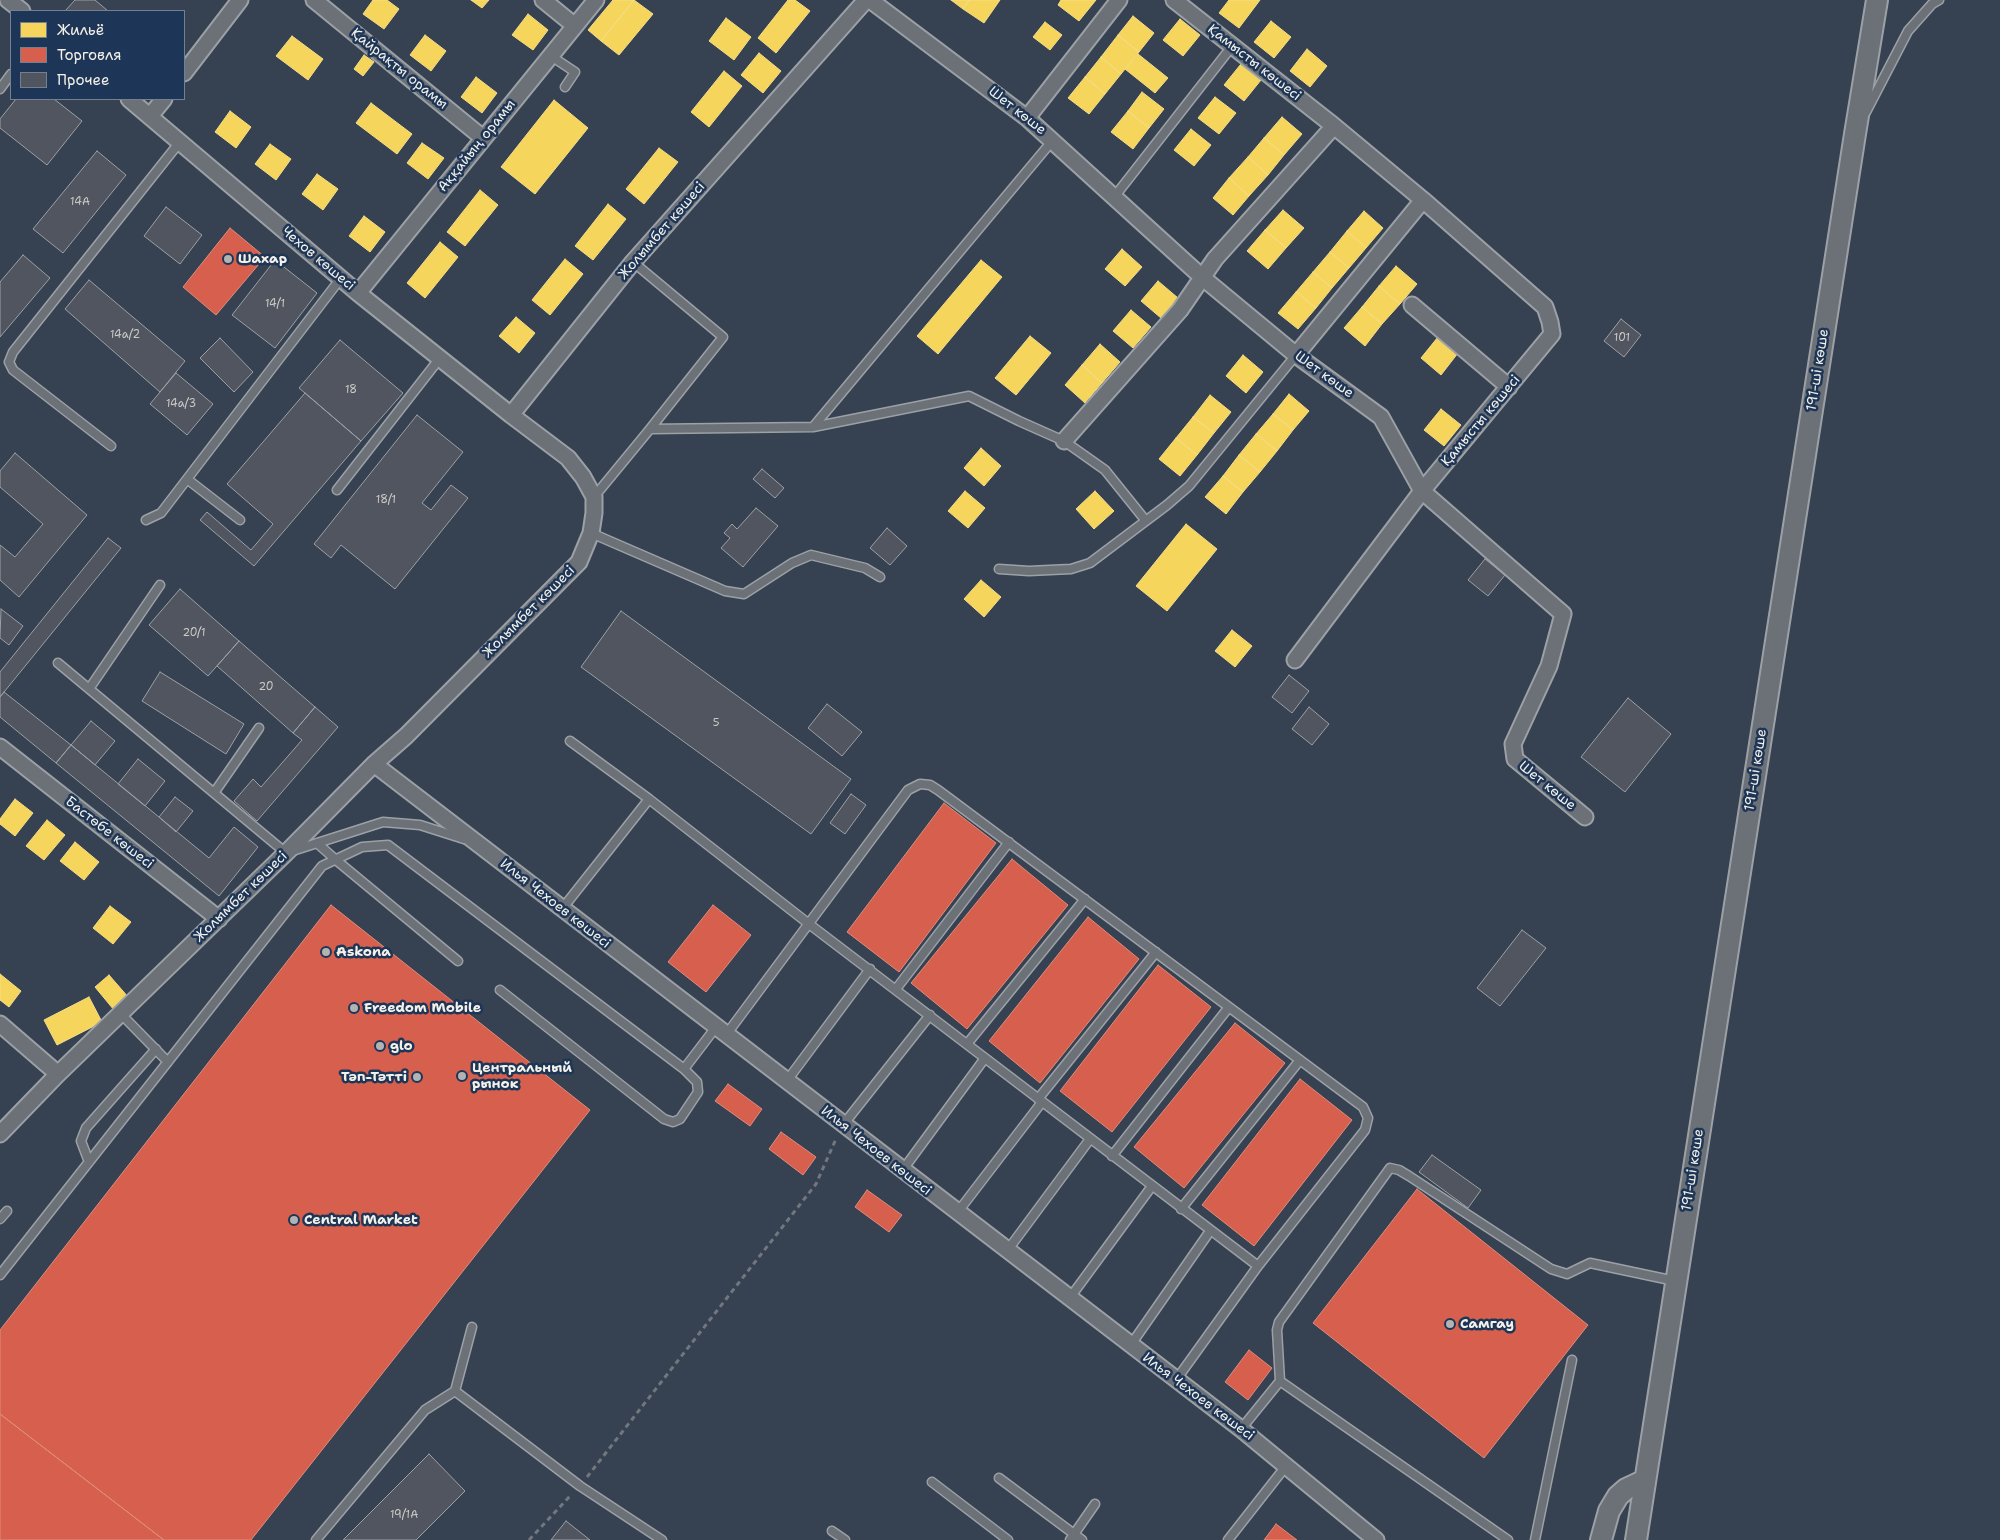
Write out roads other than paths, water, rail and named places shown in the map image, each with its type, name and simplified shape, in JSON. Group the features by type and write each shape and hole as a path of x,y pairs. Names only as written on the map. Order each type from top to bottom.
{"main road":[{"name":"191-ші көше","path":"1636,1540 1877,0"},
{"path":"1601,1540 1609,1511 1618,1496 1626,1489 1645,1480"}],"street":[{"path":"8,0 21,10"},
{"path":"185,72 240,0"},
{"name":"Қайрақты орамы","path":"314,0 483,138"},
{"path":"542,0 575,26"},
{"name":"Аққайың орамы","path":"358,293 596,0"},
{"name":"Жолымбет көшесі","path":"511,415 633,262 866,0"},
{"name":"Шет көше","path":"870,0 1027,118 1203,278 1296,355 1381,417 1422,491 1563,614 1548,666 1513,744 1515,759 1585,817"},
{"path":"1027,118 1119,0"},
{"name":"Қамысты көшесі","path":"1174,0 1334,126 1423,200 1545,307 1552,334 1422,491 1295,660"},
{"name":"Чехов көшесі","path":"130,100 358,293 511,415"},
{"path":"150,116 163,100"},
{"path":"1064,441 1180,310 1215,259 1334,126"},
{"path":"1296,355 1423,200"},
{"path":"1412,305 1509,387"},
{"path":"511,415 568,458 583,476 594,497"},
{"name":"Жолымбет көшесі","path":"0,1134 58,1074 219,919 374,764 406,736 579,562 591,533 594,497"},
{"name":"Бастөбе көшесі","path":"0,747 219,919"},
{"name":"Илья Чехоев көшесі","path":"374,764 1240,1429 1376,1540"},
{"path":"0,1024 58,1074"}],"lane":[{"path":"1855,134 1908,31 1932,4 1939,0"},
{"path":"1115,196 1233,45"},
{"path":"551,56 576,72 565,87"},
{"path":"0,89 10,75"},
{"path":"813,427 1053,140"},
{"path":"111,446 13,370 9,362 13,352 179,143"},
{"path":"594,497 723,337 633,262"},
{"path":"146,520 160,513 341,278"},
{"path":"1000,569 1029,571 1071,568 1090,563 1189,486 1296,355"},
{"path":"337,490 440,358"},
{"path":"650,429 813,427 969,396 1064,441 1105,470 1146,521"},
{"path":"187,479 240,520"},
{"path":"591,533 725,591 744,594 792,562 811,555 865,568 880,577"},
{"path":"89,689 160,585"},
{"path":"58,663 286,853 383,822 420,825 475,842"},
{"path":"214,793 260,728"},
{"path":"570,741 649,799 809,924 1258,1266"},
{"path":"684,1069 721,1031 809,924 908,790 920,784 930,785 938,790 1363,1107 1368,1118 1365,1130 1258,1266 1175,1380"},
{"path":"562,909 649,799"},
{"path":"896,989 1009,842"},
{"path":"318,843 458,961"},
{"path":"0,1275 322,866 362,847 388,845 684,1069 697,1082 698,1092 680,1119 673,1122 664,1119 500,990"},
{"path":"967,1044 1085,899"},
{"path":"957,1213 1040,1100 1156,952"},
{"path":"786,1082 870,969"},
{"path":"1112,1156 1229,1007"},
{"path":"121,1014 168,1062"},
{"path":"843,1125 930,1015"},
{"path":"89,1162 81,1141 86,1128 156,1049"},
{"path":"902,1171 985,1058"},
{"path":"1181,1209 1300,1060"},
{"path":"1007,1251 1090,1139"},
{"path":"1240,1429 1280,1381 1277,1330 1279,1322 1390,1168 1399,1170 1409,1176 1551,1269 1567,1274 1590,1263 1676,1282"},
{"path":"1069,1299 1152,1186"},
{"path":"0,1219 7,1211"},
{"path":"1130,1346 1210,1231"},
{"path":"316,1540 425,1410 455,1391 472,1327"},
{"path":"1535,1540 1572,1360"},
{"path":"1280,1381 1508,1540"},
{"path":"455,1391 580,1486 662,1540"},
{"path":"1228,1540 1286,1466"},
{"path":"999,1478 1072,1537 1082,1540"},
{"path":"932,1482 1008,1540"},
{"path":"1072,1537 1095,1504"},
{"path":"832,1530 845,1540"}],"place":[{"name":"Шахар","path":"228,259"},
{"name":"Askona","path":"326,952"},
{"name":"Freedom Mobile","path":"354,1008"},
{"name":"glo","path":"380,1046"},
{"name":"Центральный рынок","path":"462,1076"},
{"name":"Тәп-Тәтті","path":"417,1077"},
{"name":"Central Market","path":"294,1220"},
{"name":"Самгау","path":"1450,1324"}]}
